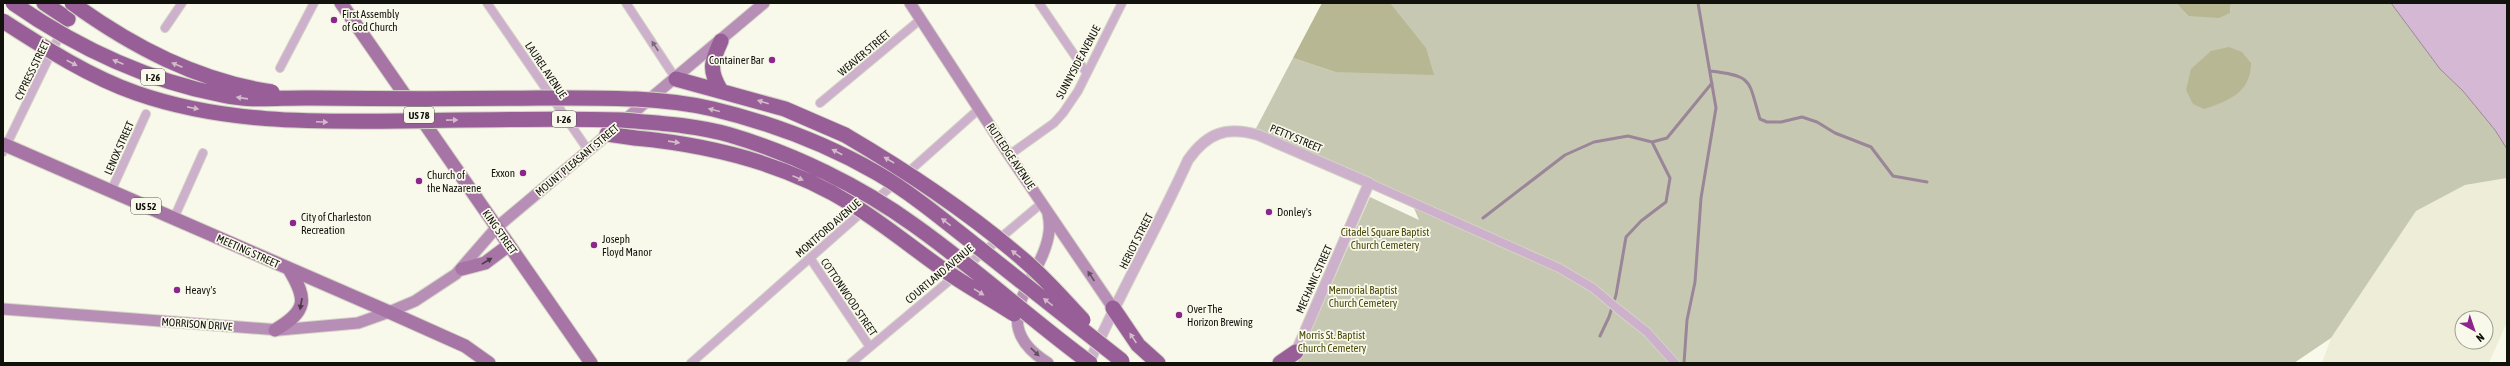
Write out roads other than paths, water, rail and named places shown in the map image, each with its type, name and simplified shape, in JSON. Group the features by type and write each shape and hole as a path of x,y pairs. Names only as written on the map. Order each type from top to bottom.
{"highway":[{"name":"I-26","path":"13,3 44,24 87,49 156,78 223,96 252,100 309,98 387,100 621,98 710,108 767,123 824,145 878,173 925,206 1124,362"},
{"path":"44,3 68,19"},
{"path":"74,3 128,39 178,66 254,89 309,98"},
{"name":"I-26","path":"3,21 46,49 100,78 135,92 175,105 231,116 327,122 622,120 659,123 729,135 820,171 856,189 914,224 1086,360"},
{"path":"720,90 714,79 711,66 721,41"},
{"path":"676,79 785,109 845,134 901,167 1025,261 1124,362"},
{"path":"607,134 674,142 734,153 821,187 853,204 945,271 1086,360"},
{"path":"1113,308 1138,345 1158,363"},
{"path":"1280,363 1293,357"}],"main road":[{"name":"KING STREET","path":"341,3 591,363"},
{"name":"MOUNT PLEASANT STREET","path":"389,312 415,301 462,269 496,228 607,134 676,79 764,3"},
{"name":"RUTLEDGE AVENUE","path":"910,3 1009,155 1113,308"},
{"name":"MEETING STREET","path":"4,147 111,191 389,312 465,346 489,363"},
{"path":"1048,213 1050,232 1041,257 1021,295 1017,322 1024,341 1048,363"},
{"path":"462,269 485,263 509,246"},
{"path":"275,330 296,317 302,307 300,289 289,269"},
{"name":"MORRISON DRIVE","path":"3,309 275,330 358,323 389,312"}],"street":[{"name":"CYPRESS STREET","path":"4,147 68,19 74,3"},
{"path":"165,28 182,3"},
{"path":"280,68 314,3"},
{"name":"LAUREL AVENUE","path":"487,3 588,150"},
{"path":"626,3 676,79"},
{"path":"1039,3 1086,72"},
{"name":"SUNNYSIDE AVENUE","path":"1009,155 1054,123 1078,91 1086,72 1122,3"},
{"name":"WEAVER STREET","path":"820,103 921,19"},
{"name":"MONTFORD AVENUE","path":"691,363 979,109"},
{"name":"LENOX STREET","path":"111,191 146,114"},
{"name":"PETTY STREET","path":"1212,136 1240,130 1258,135 1369,183"},
{"name":"HERIOT STREET","path":"1086,360 1113,308 1138,265 1188,160 1198,146 1212,136"},
{"path":"174,218 203,152"},
{"path":"1369,183 1560,268 1593,288 1647,332 1675,363"},
{"name":"MECHANIC STREET","path":"1293,357 1369,183"},
{"name":"COURTLAND AVENUE","path":"850,363 1042,203"},
{"name":"COTTONWOOD STREET","path":"810,258 870,347"}],"waterway":[{"path":"1684,363 1687,320 1695,282 1701,198 1716,108 1698,3"},
{"path":"1710,71 1735,75 1747,82 1751,88 1760,119 1767,122 1781,122 1802,117 1817,122 1835,133 1871,147 1893,176 1927,182"},
{"path":"1483,218 1565,155 1594,142 1628,136 1652,142 1667,138 1712,83"},
{"path":"1600,336 1609,317 1616,295 1626,237 1641,221 1666,202 1670,178 1652,142"}],"place":[{"name":"First Assembly of God Church","path":"334,20"},
{"name":"Container Bar","path":"772,60"},
{"name":"Exxon","path":"523,173"},
{"name":"Church of the Nazarene","path":"419,181"},
{"name":"Donley's","path":"1269,212"},
{"name":"City of Charleston Recreation","path":"293,223"},
{"name":"Joseph Floyd Manor","path":"594,245"},
{"name":"Heavy's","path":"177,290"},
{"name":"Over The Horizon Brewing","path":"1179,315"}],"park label":[{"name":"Citadel Square Baptist Church Cemetery","path":"1385,238"},
{"name":"Memorial Baptist Church Cemetery","path":"1363,296"},
{"name":"Morris St. Baptist Church Cemetery","path":"1332,341"}]}
